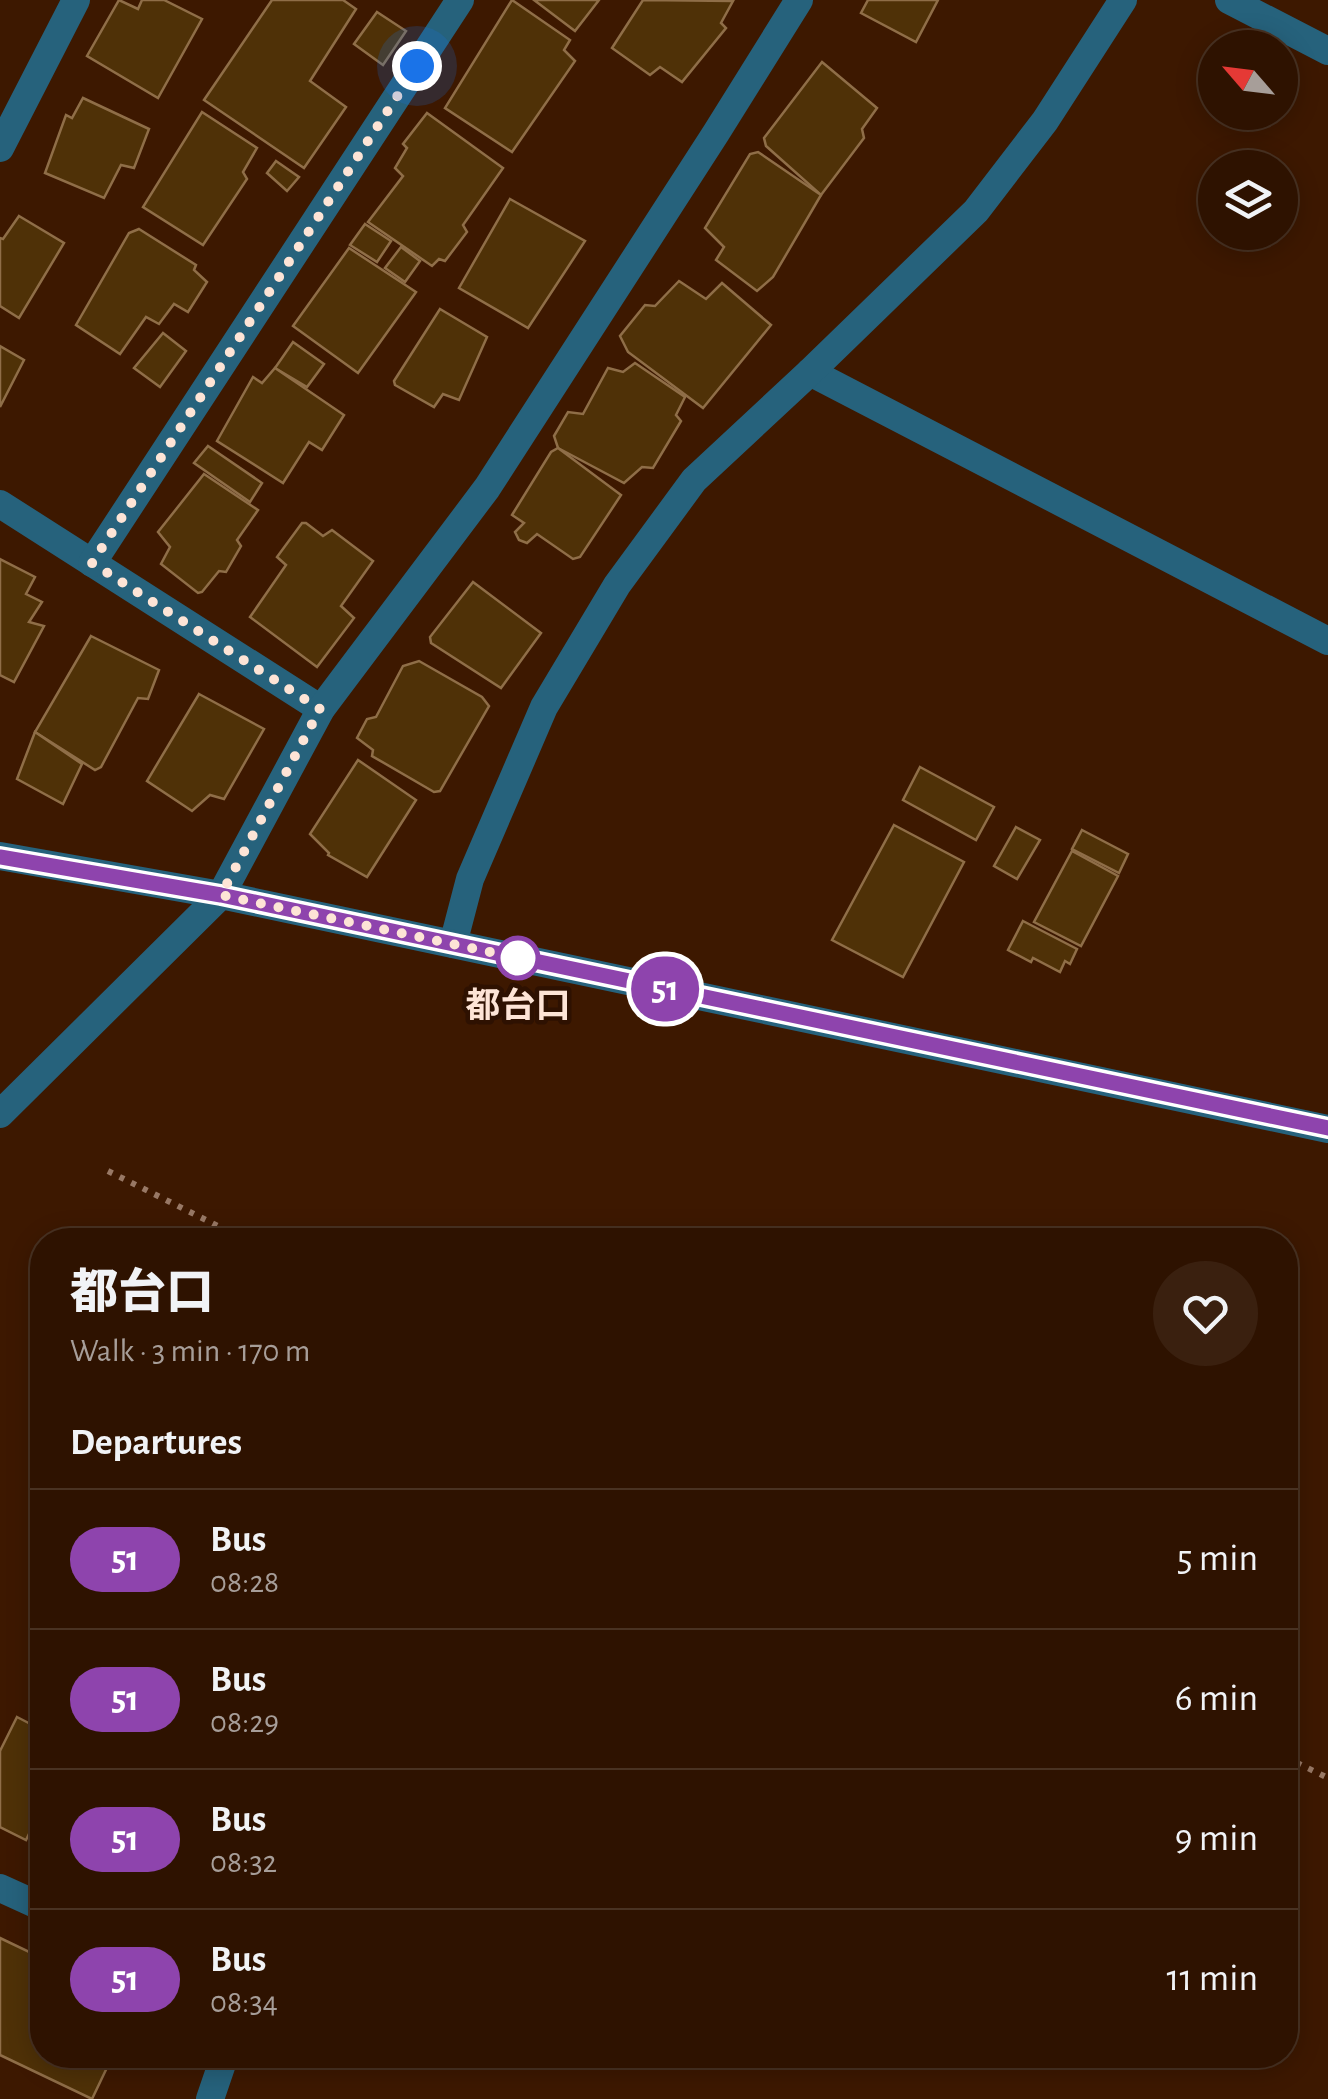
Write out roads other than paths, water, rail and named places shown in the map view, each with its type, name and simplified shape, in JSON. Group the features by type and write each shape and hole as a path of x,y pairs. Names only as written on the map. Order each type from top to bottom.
{"street":[{"path":"0,148 76,0"},
{"path":"92,563 460,0"},
{"path":"0,1114 221,895 320,709 487,488 798,0"},
{"path":"454,944 470,880 544,707 617,586 694,480 976,211 1045,122 1123,0"},
{"path":"1228,0 1328,52"},
{"path":"810,372 1328,641"},
{"path":"0,504 320,709"},
{"path":"0,856 221,895 1328,1128"},
{"path":"0,1888 30,1902"},
{"path":"210,2099 221,2068"}],"place":[{"name":"都台口","path":"518,958"}]}
